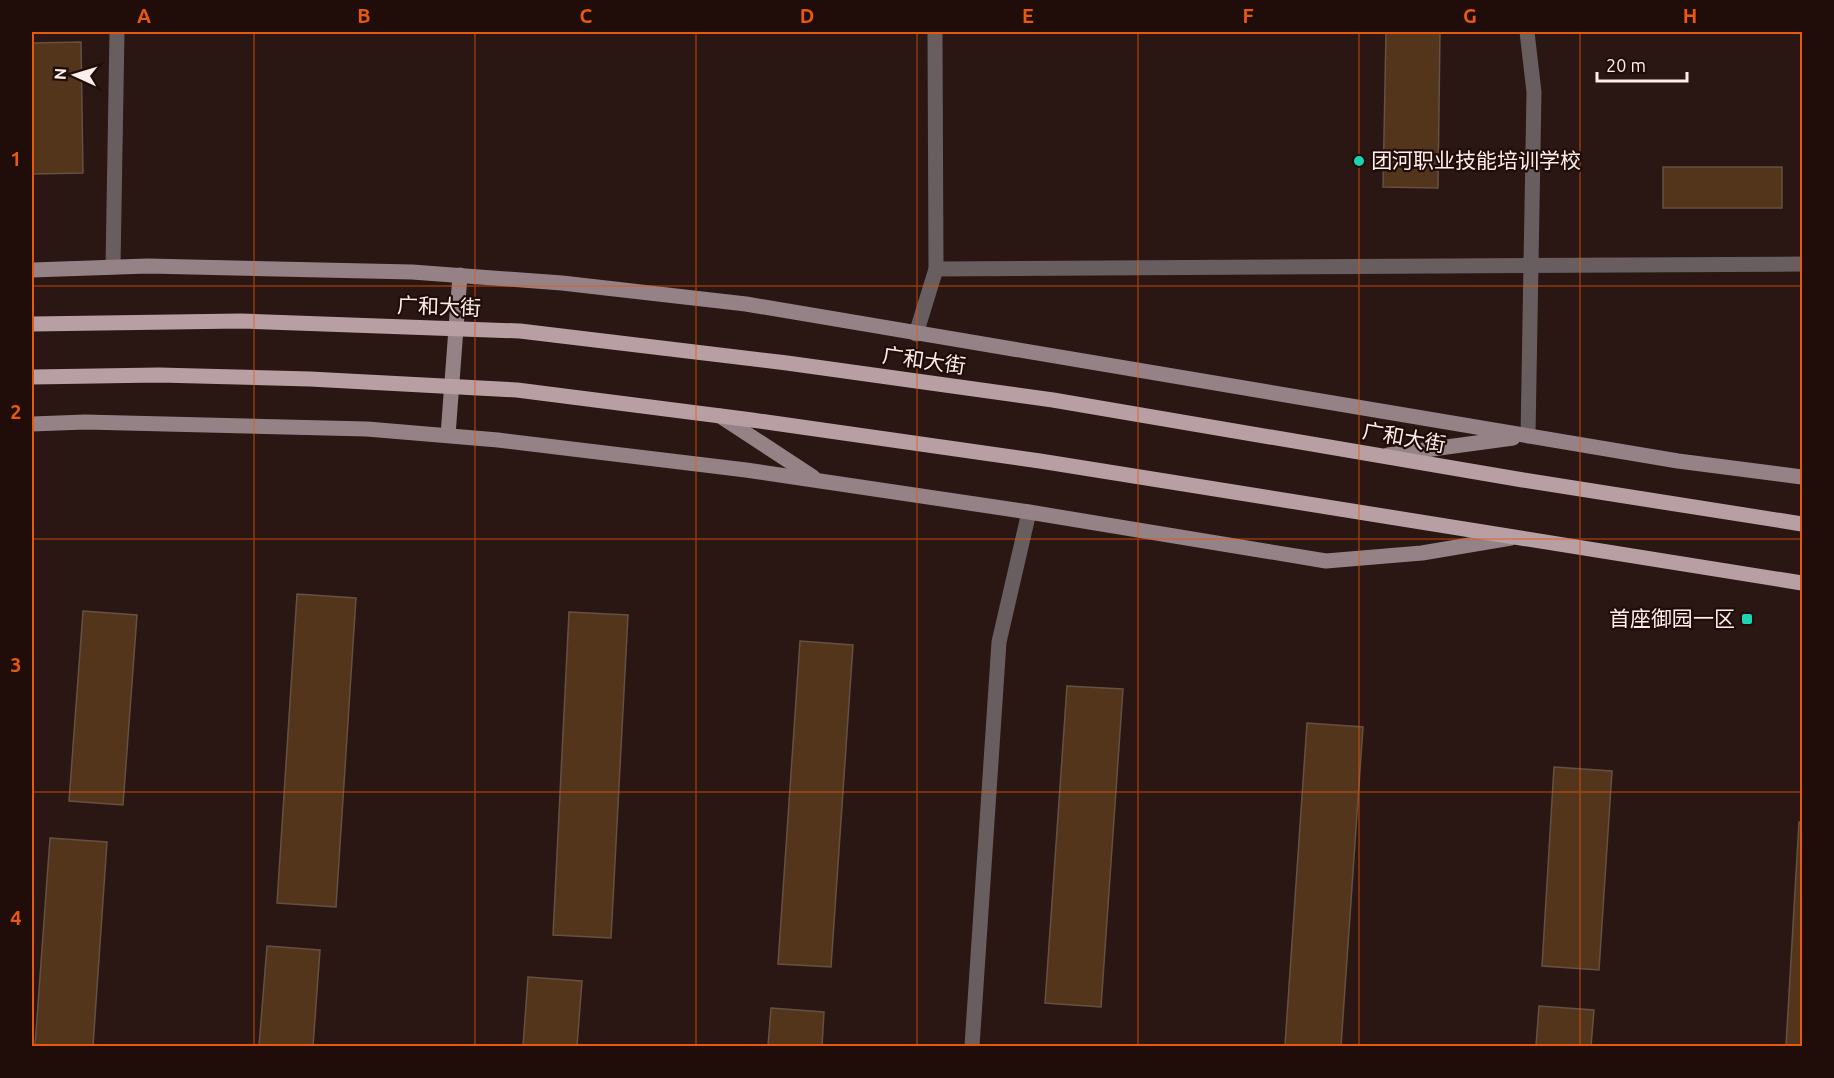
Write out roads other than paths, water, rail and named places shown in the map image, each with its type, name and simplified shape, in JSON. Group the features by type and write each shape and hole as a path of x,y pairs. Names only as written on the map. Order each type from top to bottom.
{"main road":[{"name":"广和大街","path":"32,324 242,321 520,331 787,363 1053,400 1803,524"},
{"path":"32,377 159,375 517,390 1040,461 1803,583"}],"street":[{"path":"113,267 117,32"},
{"path":"916,334 936,269 934,32"},
{"path":"1527,32 1534,92 1528,436"},
{"path":"936,269 1803,264"},
{"path":"32,270 148,266 412,272 562,283 746,304 1678,461 1803,477"},
{"path":"448,435 460,275"},
{"path":"720,416 818,480"},
{"path":"32,424 85,422 214,424 366,429 448,435 818,480 1326,561 1422,554 1518,537"},
{"path":"1381,456 1528,436"},
{"path":"972,1047 999,642 1029,512"}],"place":[{"name":"团河职业技能培训学校","path":"1359,161"},
{"name":"首座御园一区","path":"1747,619"}]}
